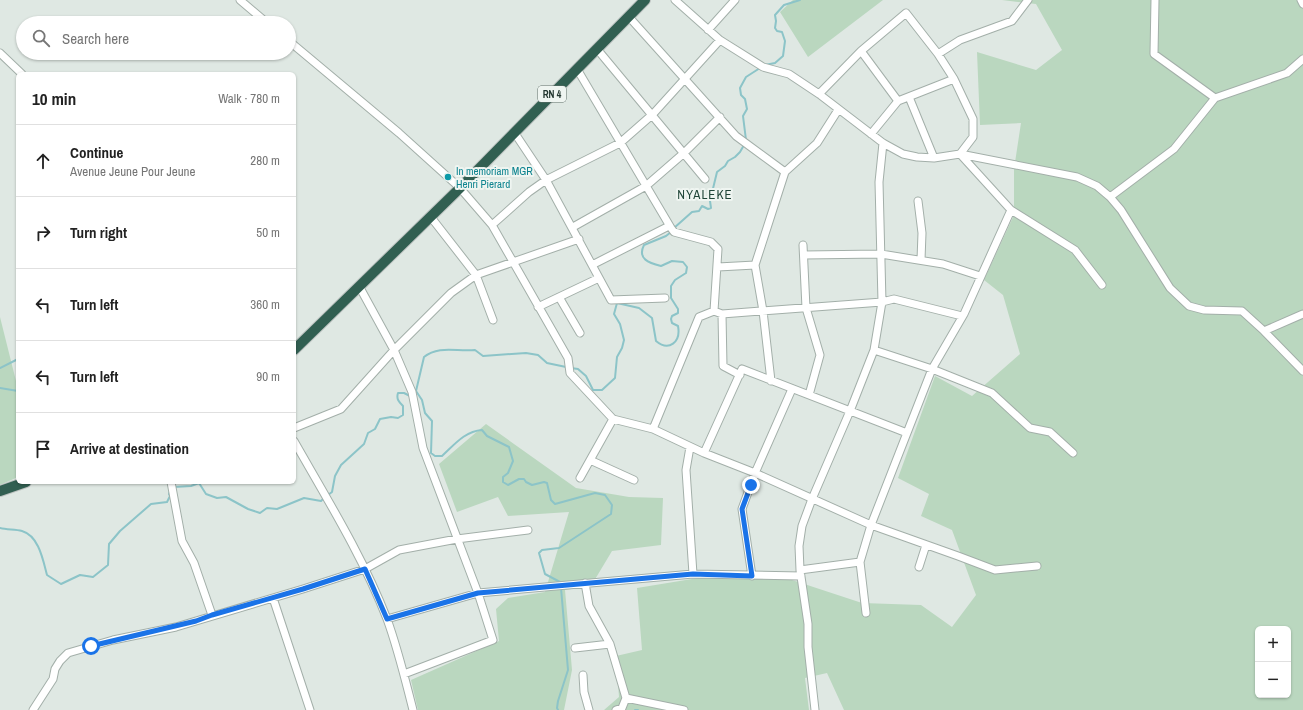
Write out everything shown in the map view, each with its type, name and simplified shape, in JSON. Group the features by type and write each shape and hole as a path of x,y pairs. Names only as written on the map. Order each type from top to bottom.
{"highway":[{"name":"RN 4","path":"296,348 460,188 645,0"},
{"path":"0,491 20,484"}],"street":[{"path":"240,0 259,16"},
{"path":"675,0 720,40 763,67 789,74 819,94 883,143 903,154 934,158 960,154 1077,177 1098,186 1121,210 1170,288 1189,306 1204,310 1242,311 1303,371"},
{"path":"708,30 735,0"},
{"path":"938,54 960,40 1012,21 1028,0"},
{"path":"1155,0 1154,54 1215,98"},
{"path":"1301,0 1303,4"},
{"path":"819,94 861,51 906,13 938,54 954,79 973,119 973,137 960,154"},
{"path":"629,17 736,136 785,172"},
{"path":"492,225 529,192 546,180 620,143 653,114 720,40"},
{"path":"296,47 399,133 460,188 492,225 568,358 570,373 613,419 653,429 690,447 755,473 871,525 995,570 1038,566"},
{"path":"597,49 653,114 705,179"},
{"path":"861,51 898,101"},
{"path":"0,53 20,72"},
{"path":"1110,197 1174,149 1215,98 1287,73 1303,59"},
{"path":"577,69 671,228 711,242 718,249 718,267 713,304 714,311"},
{"path":"871,134 898,101 954,79"},
{"path":"909,97 934,158"},
{"path":"771,380 763,311 755,265 785,172 817,143 838,110"},
{"path":"573,227 646,186 684,153 720,117"},
{"path":"514,132 546,180 573,227 611,300 665,298"},
{"path":"815,710 808,647 808,624 799,546 802,526 812,499 850,411 874,350 882,302 879,182 883,143"},
{"path":"960,154 1011,210 1075,250 1102,286"},
{"path":"918,200 922,233 921,260"},
{"path":"866,613 860,562 871,525 932,369 962,316 1011,210"},
{"path":"430,216 476,275 493,320"},
{"path":"592,265 671,228"},
{"path":"296,427 341,410 394,350 451,294 476,275 579,239"},
{"path":"803,245 806,308 820,355 809,395"},
{"path":"804,255 881,254 944,264 980,276"},
{"path":"718,267 755,265"},
{"path":"538,307 599,278"},
{"path":"359,286 394,350 413,395 423,448 478,593 493,640 404,674"},
{"path":"559,297 580,333"},
{"path":"653,429 699,317 714,311 722,314 882,302 894,299 962,316"},
{"path":"722,314 723,366 740,374"},
{"path":"1264,331 1303,314"},
{"path":"874,350 932,369 992,394 1030,428 1050,432 1072,453"},
{"path":"704,453 742,369 907,433"},
{"path":"752,576 742,509 755,473 792,389"},
{"path":"580,478 613,419"},
{"path":"296,444 326,496 365,569 387,619 404,674 413,710"},
{"path":"690,447 686,470 693,574"},
{"path":"590,460 634,480"},
{"path":"171,484 182,541 194,563 212,615"},
{"path":"33,710 53,679 55,669 68,653 113,640 176,627 303,589 365,569 399,550 457,539 528,530"},
{"path":"919,567 926,545"},
{"path":"387,619 478,593 693,574 752,576 801,573 860,562"},
{"path":"585,584 589,606 610,644 626,698 622,708 616,710"},
{"path":"273,598 310,710"},
{"path":"575,648 610,644"},
{"path":"583,675 584,692 589,710"},
{"path":"626,698 665,708 684,710"}],"green space":[{"path":"793,0 883,0 808,57 780,12"},
{"path":"1002,0 1303,0 1303,710 844,710 827,673 805,678 809,710 604,710 619,697 616,656 642,650 637,588 698,578 786,578 862,603 921,605 952,627 976,595 952,530 921,516 929,494 898,478 935,376 972,396 1020,354 1003,295 984,280 1014,215 1014,169 1021,123 980,125 977,52 1036,70 1062,50 1036,4"},
{"path":"0,317 16,381 16,478 0,485"},
{"path":"486,424 576,488 629,497 663,498 661,545 612,551 591,586 565,590 572,670 564,710 418,710 411,680 499,641 496,609 508,598 545,592 569,512 508,516 498,497 457,512 439,464"}],"waterway":[{"path":"765,65 775,63 783,56 785,41 782,32 777,31 775,28 775,15 784,5 800,0"},
{"path":"746,140 743,116 747,109 745,99 741,95 740,88 746,77 760,68"},
{"path":"674,228 692,212 699,211 702,206 708,209 711,208 710,201 717,172 725,166 728,161 735,157 744,145"},
{"path":"571,368 578,369 586,376 593,390 602,390 615,378 617,357 624,340 620,324 614,314 617,303 639,308 652,318 656,341 665,346 673,344 676,341 678,337 678,326 672,323 671,319 672,316 678,313 678,309 671,298 671,286 675,280 686,273 687,267 683,262 672,261 661,266 657,265 645,260 642,254 644,245 666,236 671,232"},
{"path":"414,393 416,391 424,357 436,351 475,350 483,356 526,353 538,355 547,363 566,367"},
{"path":"0,368 16,360"},
{"path":"0,388 16,391"},
{"path":"416,391 422,400 425,413 432,421 431,453 435,456 442,456 455,443 465,436 482,430 487,436 509,447 513,461 508,473 503,477 503,482 508,485 519,479 524,479 532,485 544,482 547,483 551,500 555,504 595,493 605,495 612,505 611,514 559,548 542,550 539,553 545,574 560,583"},
{"path":"328,495 332,492 335,476 341,465 364,444 368,433 375,429 380,419 391,417 398,418 403,415 403,406 399,402 397,395 398,393 404,393 410,396"},
{"path":"174,487 191,486 196,484"},
{"path":"200,484 206,494 217,498 226,497 248,509 260,513 267,508 277,509 304,498 321,501 324,498"},
{"path":"0,528 22,531 33,538 42,556 47,575 61,584 80,575 93,577 108,565 109,544 120,531 151,504 167,502 170,496 170,491"},
{"path":"558,710 558,701 568,670 561,588"}],"place":[{"name":"In memoriam MGR Henri Pierard","path":"448,177"}],"district":[{"name":"NYALEKE","path":"705,194"}],"route":[{"path":"91,646 176,627 365,569 387,619 478,593 693,574 752,576 742,509 751,485"}]}
